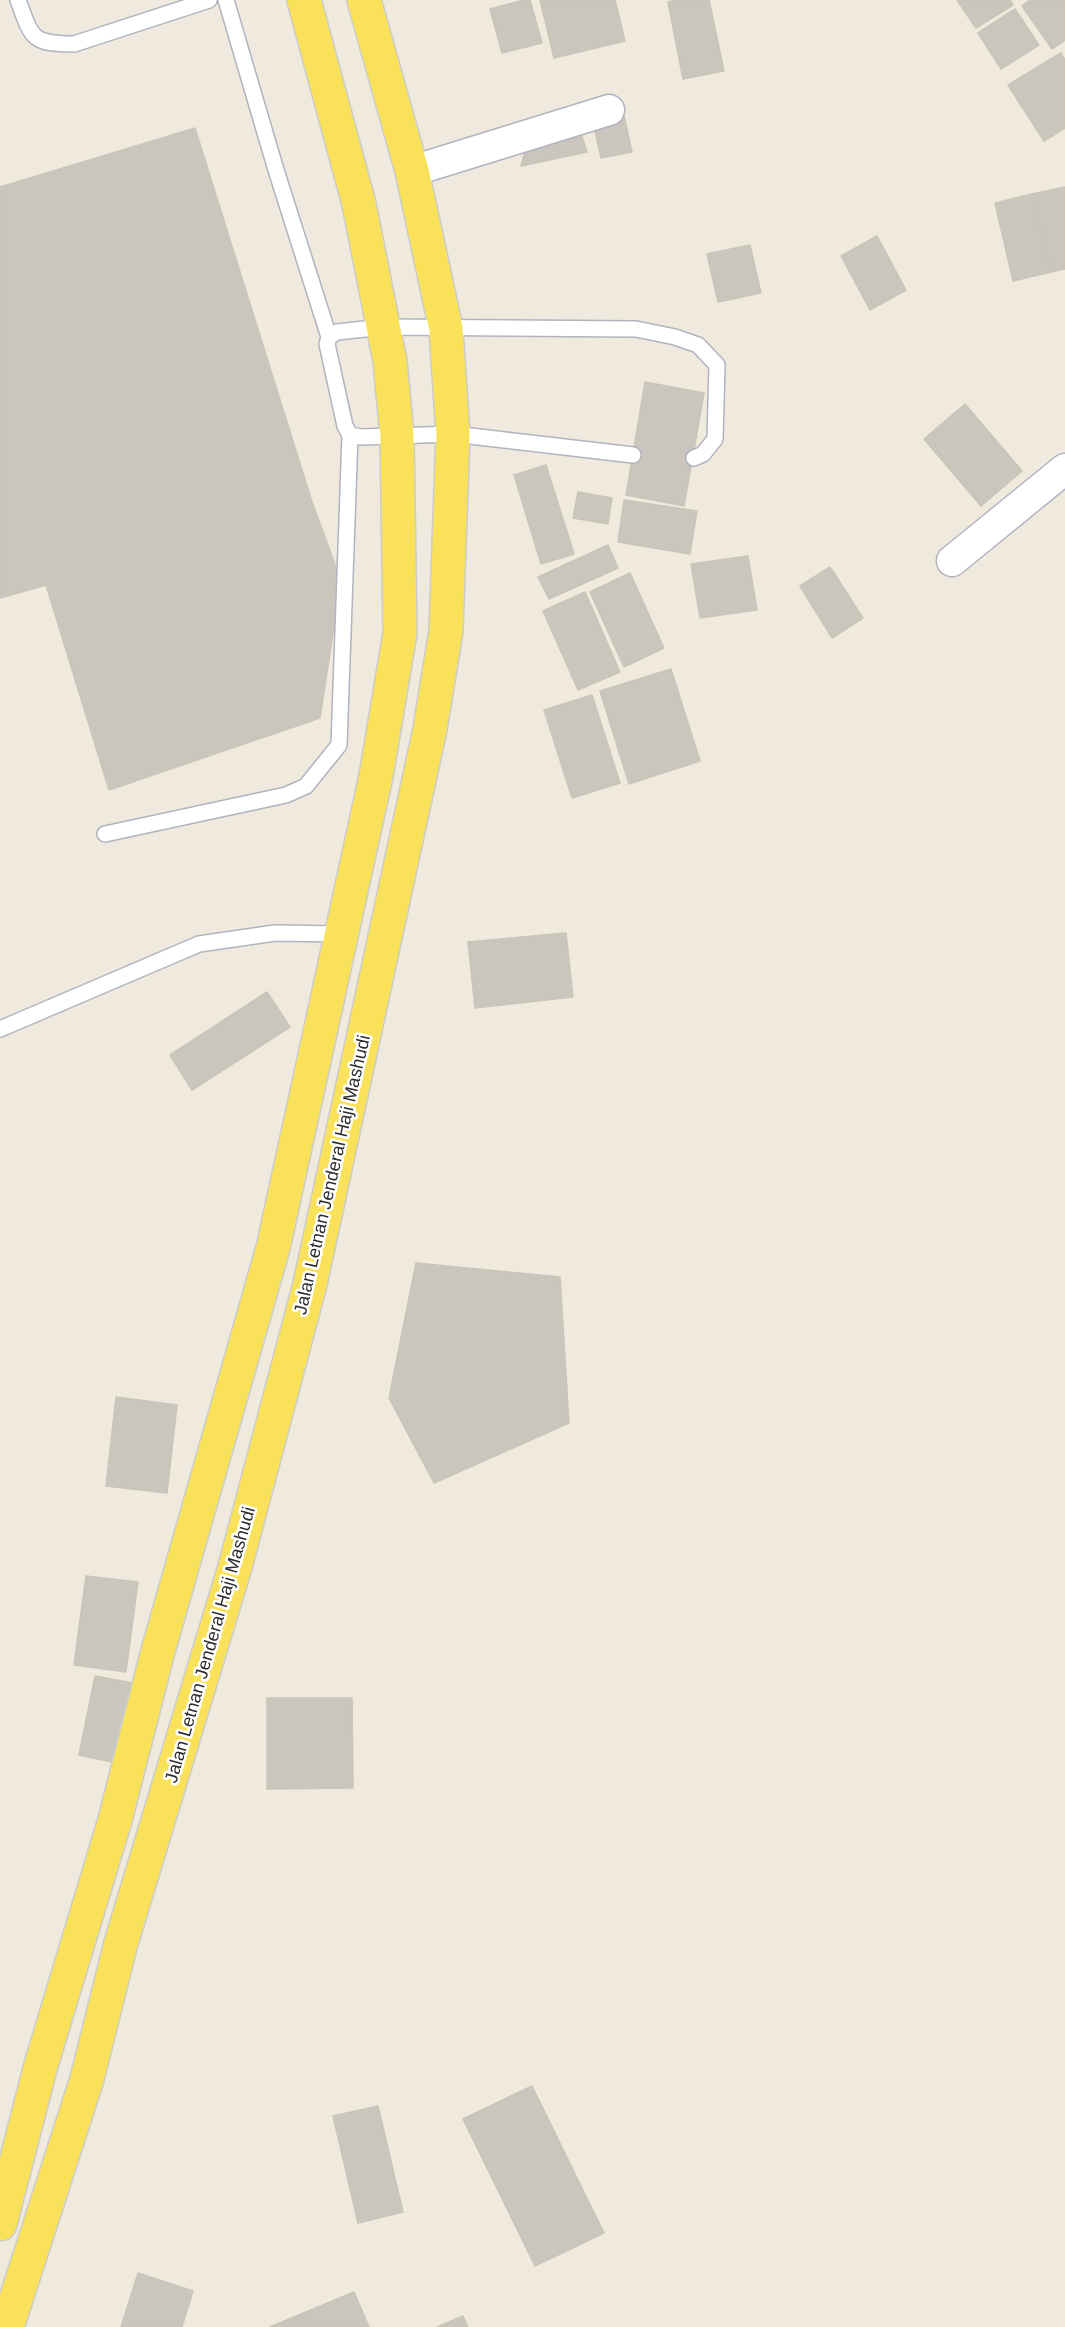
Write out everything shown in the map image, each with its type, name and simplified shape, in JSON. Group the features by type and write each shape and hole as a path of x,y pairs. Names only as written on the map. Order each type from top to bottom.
{"main road":[{"path":"0,2224 41,2065 115,1820 158,1651 273,1248 376,776 400,633 397,435 390,361 359,204 304,0"},
{"name":"Jalan Letnan Jenderal Haji Mashudi","path":"7,2327 87,2079 121,1943 206,1669 235,1567 310,1284 430,729 446,631 453,434 446,329 412,171 364,0"},
{"path":"158,1651 206,1669"}],"street":[{"path":"412,171 609,110"},
{"path":"952,561 1065,469"}],"lane":[{"path":"18,0 29,29 40,41 74,44 209,0"},
{"path":"105,834 286,795 306,786 339,745 350,435 345,426 327,344 329,337 276,170 226,0"},
{"path":"329,337 337,332 383,327 636,329 675,337 698,345 717,364 715,439 703,454 694,458"},
{"path":"350,435 361,437 453,434 633,455"},
{"path":"0,1029 199,944 275,933 342,934"}],"building":[{"path":"530,0 542,43 502,53 490,9"},
{"path":"540,0 615,0 625,41 554,58"},
{"path":"709,0 724,71 683,79 668,2"},
{"path":"957,0 1010,0 1013,5 976,28"},
{"path":"1030,0 1065,0 1065,40 1052,49 1022,6"},
{"path":"1015,9 1039,45 1001,69 978,33"},
{"path":"1061,53 1065,60 1065,128 1044,141 1008,85"},
{"path":"624,116 632,152 601,158 593,122"},
{"path":"195,128 312,502 341,581 320,718 109,790 46,585 0,598 0,187"},
{"path":"580,130 587,152 521,166 526,147"},
{"path":"1065,187 1065,269 1051,272 1032,194"},
{"path":"1032,194 1051,272 1013,281 995,203"},
{"path":"877,236 906,290 870,310 841,256"},
{"path":"750,245 761,293 718,302 707,254"},
{"path":"645,382 704,393 684,506 626,495"},
{"path":"965,404 1022,471 981,506 924,439"},
{"path":"546,465 574,554 541,564 514,475"},
{"path":"578,492 612,498 608,524 573,518"},
{"path":"624,500 697,511 690,554 618,542"},
{"path":"608,545 618,568 549,599 538,577"},
{"path":"748,556 757,610 700,618 691,564"},
{"path":"830,567 863,618 832,638 800,586"},
{"path":"630,573 664,648 624,667 590,592"},
{"path":"585,592 620,672 578,690 543,611"},
{"path":"671,669 700,761 629,784 600,691"},
{"path":"592,695 620,783 572,798 544,710"},
{"path":"566,933 573,997 475,1008 468,942"},
{"path":"267,992 290,1027 192,1090 170,1055"},
{"path":"416,1263 560,1277 569,1423 434,1483 389,1398"},
{"path":"116,1397 177,1405 167,1493 106,1486"},
{"path":"86,1576 138,1582 126,1672 74,1665"},
{"path":"95,1676 133,1683 117,1763 79,1755"},
{"path":"267,1698 352,1698 353,1788 267,1789"},
{"path":"532,2086 604,2233 535,2266 463,2119"},
{"path":"378,2106 403,2212 358,2223 333,2116"},
{"path":"138,2273 193,2291 182,2327 121,2327"},
{"path":"354,2292 369,2327 270,2327"},
{"path":"463,2316 468,2327 437,2327"}]}
